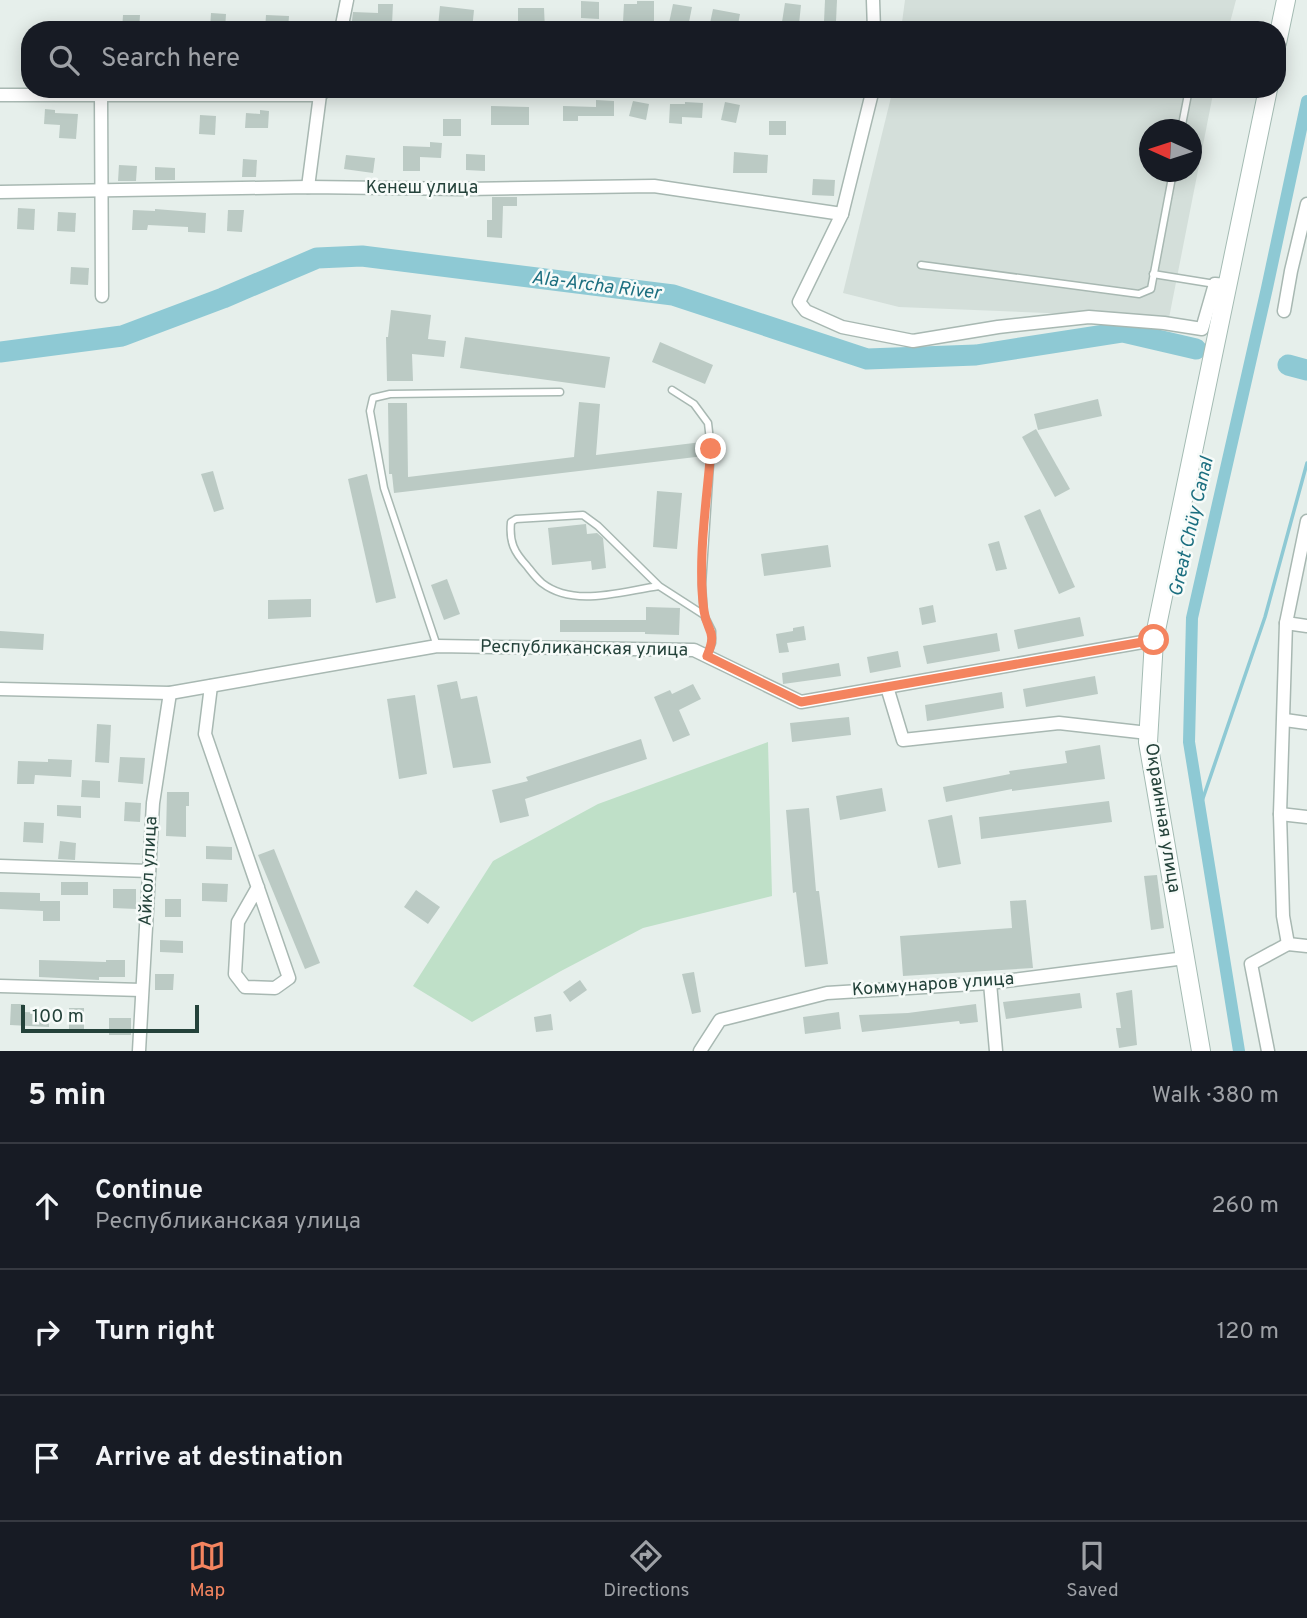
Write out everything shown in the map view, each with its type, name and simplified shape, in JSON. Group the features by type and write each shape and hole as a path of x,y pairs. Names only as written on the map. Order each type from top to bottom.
{"street":[{"path":"342,21 346,0"},
{"path":"873,0 874,21"},
{"path":"1282,21 1286,0"},
{"path":"0,95 21,95"},
{"path":"101,98 102,296"},
{"path":"308,187 322,98"},
{"path":"871,98 842,214 799,302 806,311 842,327 913,341 1009,325 1089,317 1202,329 1221,285"},
{"name":"Окраинная улица","path":"1201,1051 1147,742 1154,640 1208,379 1221,285 1266,98"},
{"name":"Кенеш улица","path":"0,192 308,187 466,189 654,186 842,214"},
{"path":"1284,311 1307,204"},
{"path":"1288,944 1283,916 1280,814 1286,623 1307,522"},
{"path":"1286,623 1307,626"},
{"name":"Республиканская улица","path":"0,689 170,693 437,646 694,650 801,702 1154,640"},
{"path":"211,686 205,734 258,887 289,978 275,988 245,987 235,974 238,922 258,887"},
{"path":"887,687 903,740 1059,723 1148,733"},
{"name":"Айкол улица","path":"139,1051 153,803 170,693"},
{"path":"1285,720 1307,723"},
{"path":"1280,814 1307,817"},
{"path":"0,866 149,871"},
{"path":"1268,1051 1251,964 1288,944 1307,946"},
{"name":"Коммунаров улица","path":"700,1051 720,1020 827,993 990,983 1185,958"},
{"path":"990,983 996,1051"},
{"path":"0,986 142,990"}],"lane":[{"path":"1183,119 1187,98"},
{"path":"921,265 1139,294 1150,289 1171,182"},
{"path":"1153,274 1221,285"},
{"path":"672,390 694,404 708,423 711,449 702,585 704,615 712,631 712,643 707,656"},
{"path":"437,646 384,488 370,411 373,398 390,394 560,392"},
{"path":"659,586 583,597 567,595 542,583 514,552 510,536 511,522 516,519 583,515 616,541 659,586 704,615"}],"shaded area":[{"path":"905,0 1236,0 1230,21 902,21"},
{"path":"891,98 1212,98 1202,150 1202,119 1139,119 1139,182 1196,182 1169,318 899,307 843,293"}],"green space":[{"path":"768,742 772,896 643,928 472,1022 413,986 493,861 598,804"}],"building":[{"path":"825,0 837,0 836,21 824,21"},
{"path":"581,1 599,2 599,19 581,18"},
{"path":"637,1 654,1 654,21 623,21 624,4 637,4"},
{"path":"785,3 801,5 799,21 782,21"},
{"path":"378,4 393,4 392,21 352,21 353,12 378,13"},
{"path":"673,4 692,7 689,21 669,21"},
{"path":"440,6 474,10 473,21 439,21"},
{"path":"518,8 544,8 545,21 518,21"},
{"path":"713,9 740,14 739,21 710,21"},
{"path":"211,13 226,14 226,21 211,21"},
{"path":"123,15 140,15 140,21 123,21"},
{"path":"266,15 289,16 289,21 266,21"},
{"path":"596,100 614,101 614,116 578,116 578,121 563,121 563,106 596,107"},
{"path":"633,101 649,104 646,120 629,116"},
{"path":"725,102 740,105 736,123 721,120"},
{"path":"703,103 702,118 682,117 682,124 669,123 670,104"},
{"path":"491,106 529,107 529,125 491,125"},
{"path":"45,109 55,110 55,113 78,114 76,139 59,138 60,125 44,124"},
{"path":"260,110 269,111 268,128 245,128 246,113 260,114"},
{"path":"200,115 216,116 215,135 199,134"},
{"path":"443,119 461,119 461,136 443,136"},
{"path":"769,121 786,121 786,135 769,135"},
{"path":"430,142 442,143 441,158 420,157 420,171 403,171 403,146 430,147"},
{"path":"734,152 768,155 767,173 733,173"},
{"path":"466,154 485,155 485,171 466,170"},
{"path":"346,155 375,158 373,173 344,169"},
{"path":"243,159 257,160 256,177 242,177"},
{"path":"119,165 137,166 136,181 118,181"},
{"path":"155,167 175,168 175,180 155,180"},
{"path":"813,179 835,180 834,196 812,195"},
{"path":"492,197 517,197 517,206 503,206 502,238 487,237 487,220 492,220"},
{"path":"18,208 35,209 34,230 17,229"},
{"path":"133,210 206,213 205,233 188,232 188,227 148,225 147,230 132,230"},
{"path":"228,210 244,210 242,232 227,231"},
{"path":"58,212 76,213 75,232 57,231"},
{"path":"71,267 89,268 88,285 70,284"},
{"path":"391,310 431,315 428,339 446,341 444,357 412,354 413,381 387,381 386,337"},
{"path":"465,337 610,357 605,388 460,368"},
{"path":"660,342 713,365 705,384 652,362"},
{"path":"1098,399 1102,416 1038,430 1034,414"},
{"path":"579,402 600,404 596,455 702,442 704,456 394,493 392,474 389,474 388,403 407,403 408,477 574,457"},
{"path":"1036,429 1070,489 1055,497 1022,437"},
{"path":"213,471 224,509 214,512 201,474"},
{"path":"367,474 396,598 376,603 348,479"},
{"path":"657,491 682,493 677,549 653,547"},
{"path":"1040,509 1075,587 1059,594 1024,516"},
{"path":"586,524 587,534 597,533 603,538 606,568 592,570 591,561 552,565 548,528"},
{"path":"999,541 1007,569 996,571 988,544"},
{"path":"828,545 831,567 764,576 761,554"},
{"path":"447,579 460,614 444,620 431,585"},
{"path":"311,599 311,617 268,619 268,600"},
{"path":"933,605 936,622 922,625 919,608"},
{"path":"646,607 680,608 679,635 645,632 560,632 560,620 646,620"},
{"path":"1080,617 1084,636 1018,649 1014,630"},
{"path":"804,626 806,640 787,643 789,652 779,653 776,634"},
{"path":"0,631 44,634 43,650 0,648"},
{"path":"997,633 1000,651 927,664 923,646"},
{"path":"898,651 901,667 870,673 867,657"},
{"path":"839,663 841,676 783,684 782,673"},
{"path":"1095,676 1098,694 1026,707 1023,689"},
{"path":"457,681 461,699 477,696 491,763 453,768 437,685"},
{"path":"693,684 701,699 679,710 690,735 673,742 654,697 670,690 672,694"},
{"path":"1002,692 1004,708 927,721 925,705"},
{"path":"415,695 427,774 399,779 387,699"},
{"path":"849,717 851,735 792,742 790,723"},
{"path":"97,724 111,725 109,763 95,762"},
{"path":"641,739 647,759 525,799 529,816 500,823 492,790 528,781 526,777"},
{"path":"1100,745 1105,779 1012,789 946,802 943,787 1010,774 1009,771 1067,763 1065,751"},
{"path":"120,757 145,758 143,784 118,782"},
{"path":"48,759 72,760 71,777 35,775 34,784 17,784 18,761 48,762"},
{"path":"82,780 100,781 100,798 81,797"},
{"path":"882,788 886,811 840,820 836,796"},
{"path":"167,792 189,792 186,837 166,836"},
{"path":"1109,801 1112,822 981,839 979,817"},
{"path":"125,802 141,803 140,822 124,821"},
{"path":"57,805 81,806 81,818 57,816"},
{"path":"809,808 816,891 819,891 828,964 805,967 796,892 793,893 786,810"},
{"path":"952,815 961,864 938,868 928,820"},
{"path":"24,822 44,823 43,843 23,842"},
{"path":"60,841 76,843 75,860 58,859"},
{"path":"206,846 232,847 232,860 206,859"},
{"path":"274,849 320,963 305,969 258,855"},
{"path":"1157,875 1164,928 1151,930 1144,876"},
{"path":"61,882 88,882 88,895 61,895"},
{"path":"202,883 228,884 227,902 202,901"},
{"path":"113,889 136,889 136,909 113,908"},
{"path":"416,890 440,907 428,924 404,907"},
{"path":"0,892 40,893 40,901 60,901 60,921 43,921 43,911 0,909"},
{"path":"165,899 181,899 181,917 165,917"},
{"path":"1026,900 1033,968 903,976 900,936 1012,928 1010,901"},
{"path":"160,940 183,941 183,953 160,952"},
{"path":"39,960 125,960 125,977 99,977 99,980 39,977"},
{"path":"694,972 701,1012 692,1014 682,974"},
{"path":"155,974 174,974 173,990 155,990"},
{"path":"580,980 587,990 570,1002 563,992"},
{"path":"1132,990 1137,1045 1119,1048 1116,1028 1121,1028 1116,993"},
{"path":"1080,993 1082,1008 1006,1019 1003,1002"},
{"path":"11,1004 24,1004 24,1012 49,1013 49,1027 10,1025"},
{"path":"976,1004 978,1022 960,1024 959,1021 862,1032 859,1015 908,1013"},
{"path":"69,1008 84,1008 84,1030 69,1030"},
{"path":"839,1012 841,1029 805,1034 803,1017"},
{"path":"551,1014 553,1030 536,1032 534,1017"},
{"path":"109,1018 131,1018 131,1035 109,1035"}],"waterway":[{"name":"Great Chüy Canal","path":"1239,1051 1189,742 1192,618 1307,101"},
{"name":"Ala-Archa River","path":"0,352 122,336 223,298 317,258 362,256 673,295 867,359 976,355 1123,332 1196,349"},
{"name":"Ala-Archa River","path":"1288,365 1307,370"},
{"path":"1200,807 1265,617 1307,463"}],"route":[{"path":"711,449 702,585 704,615 712,631 712,643 707,656 801,702 1154,640"}]}
